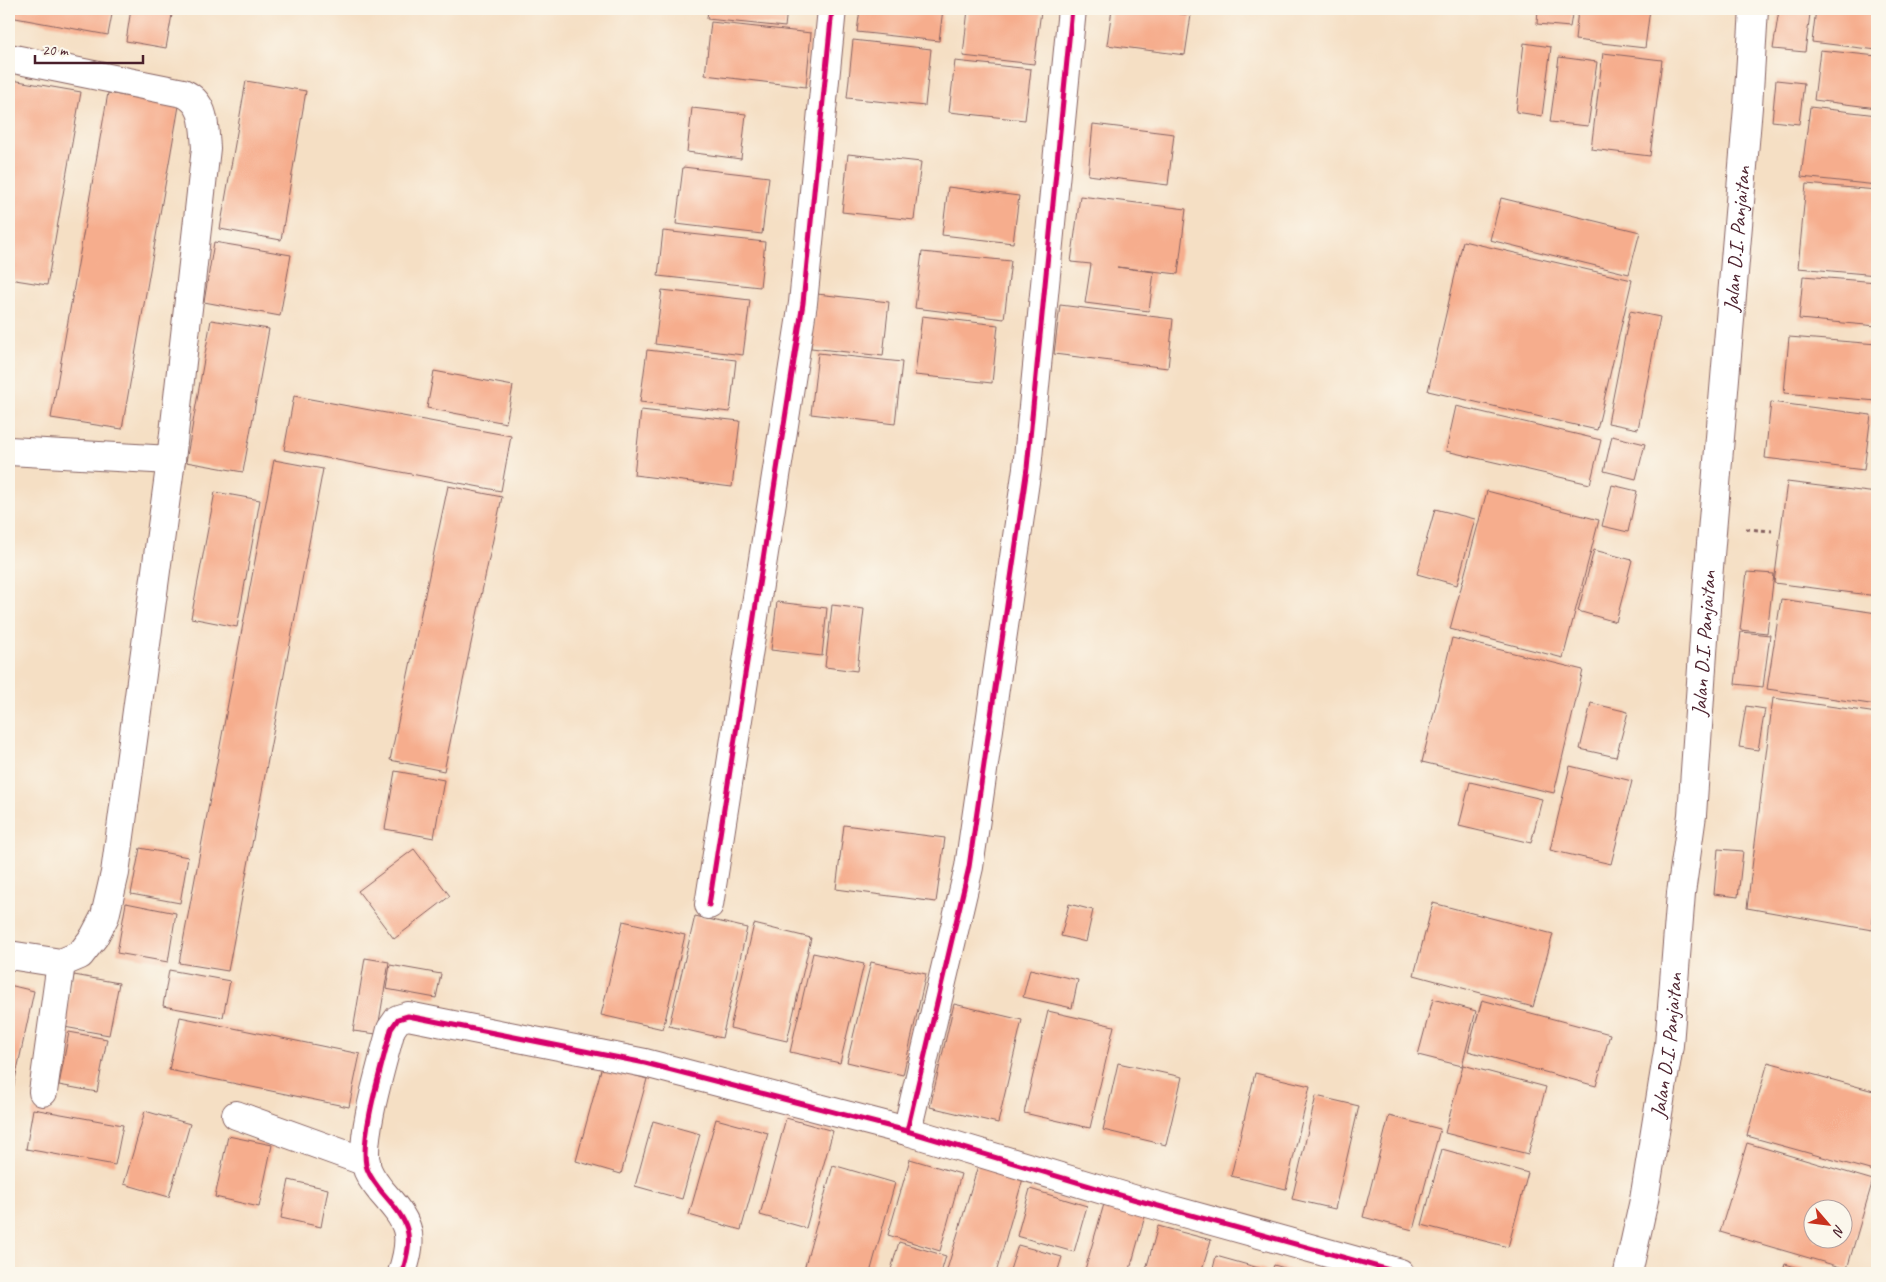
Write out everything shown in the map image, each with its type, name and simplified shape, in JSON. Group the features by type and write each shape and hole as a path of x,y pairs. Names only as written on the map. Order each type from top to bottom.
{"main road":[{"path":"709,905 803,303 832,9"},
{"path":"907,1131 969,867 1027,468 1072,9"},
{"name":"Jalan D.I. Panjaitan","path":"1628,1273 1644,1200 1669,1045 1681,893 1692,814 1708,580 1748,107 1754,9"},
{"path":"9,58 184,93 193,97 201,108 204,119 206,148 171,460 114,873 105,916 94,937 80,955 61,963 9,955"},
{"path":"9,451 171,460"},
{"path":"43,1092 61,963"},
{"path":"402,1273 408,1247 409,1231 404,1218 372,1179 366,1162 366,1144 370,1114 391,1029 398,1019 408,1016 645,1063 907,1131 1142,1201 1400,1273"},
{"path":"236,1114 366,1162"}],"building":[{"path":"12,9 113,9 108,35 10,17"},
{"path":"131,9 173,9 166,48 126,41"},
{"path":"708,9 787,9 785,27 707,19"},
{"path":"860,9 943,9 939,41 857,32"},
{"path":"968,9 1041,11 1034,64 963,56"},
{"path":"1112,9 1138,9 1191,15 1185,55 1107,45"},
{"path":"1538,9 1573,9 1570,27 1537,24"},
{"path":"1578,9 1650,9 1645,48 1575,40"},
{"path":"1816,9 1877,9 1877,50 1812,42"},
{"path":"1779,10 1810,14 1805,52 1773,49"},
{"path":"711,22 811,33 806,87 705,75"},
{"path":"853,40 931,49 925,106 847,98"},
{"path":"1524,43 1551,47 1542,116 1516,112"},
{"path":"1820,50 1877,56 1877,108 1814,100"},
{"path":"1603,53 1662,60 1650,156 1591,149"},
{"path":"1559,57 1597,62 1588,126 1550,122"},
{"path":"955,61 1031,69 1025,120 949,112"},
{"path":"12,80 81,92 47,285 9,279 9,100"},
{"path":"1776,80 1804,83 1799,124 1772,121"},
{"path":"246,81 306,91 281,240 220,229"},
{"path":"108,93 179,106 122,429 51,418"},
{"path":"1810,107 1877,115 1877,185 1801,177"},
{"path":"692,108 746,114 741,159 687,152"},
{"path":"1093,124 1174,134 1168,185 1088,175"},
{"path":"848,154 921,162 914,220 842,212"},
{"path":"683,167 769,177 762,234 676,224"},
{"path":"1806,184 1877,190 1877,275 1798,268"},
{"path":"948,187 1019,196 1013,243 942,235"},
{"path":"1080,196 1186,209 1178,274 1117,267 1154,272 1149,311 1085,303 1091,264 1071,262"},
{"path":"1501,198 1640,232 1629,274 1490,240"},
{"path":"663,231 765,242 760,287 658,276"},
{"path":"1463,241 1632,280 1597,430 1428,391"},
{"path":"214,242 291,255 280,316 204,302"},
{"path":"922,252 1011,261 1004,319 915,308"},
{"path":"1803,276 1877,282 1877,326 1799,319"},
{"path":"662,290 750,300 743,355 655,344"},
{"path":"817,294 889,302 883,356 811,348"},
{"path":"9,298 14,299 10,323 9,323"},
{"path":"1060,305 1173,319 1168,368 1054,354"},
{"path":"1630,311 1660,317 1638,429 1608,423"},
{"path":"922,316 998,325 992,383 915,375"},
{"path":"211,320 269,329 243,472 186,462"},
{"path":"1789,337 1877,344 1877,401 1784,393"},
{"path":"647,350 736,360 730,412 640,402"},
{"path":"818,353 902,362 895,424 811,414"},
{"path":"434,371 513,386 506,423 427,408"},
{"path":"294,396 511,436 501,491 284,450"},
{"path":"1771,402 1871,415 1864,470 1765,458"},
{"path":"1456,406 1601,440 1590,484 1446,451"},
{"path":"641,410 740,421 732,487 634,475"},
{"path":"1612,436 1645,444 1636,479 1604,471"},
{"path":"274,460 323,469 228,971 179,963"},
{"path":"1787,482 1877,493 1877,596 1774,583"},
{"path":"1612,485 1637,491 1628,532 1602,526"},
{"path":"448,486 502,497 444,771 390,760"},
{"path":"1487,491 1599,520 1563,658 1450,629"},
{"path":"215,492 260,500 237,627 191,618"},
{"path":"1435,509 1475,519 1457,585 1417,574"},
{"path":"1594,550 1632,560 1616,622 1578,611"},
{"path":"1747,572 1774,574 1767,633 1740,630"},
{"path":"1781,599 1877,613 1877,705 1767,689"},
{"path":"777,602 827,608 822,656 771,650"},
{"path":"832,605 864,609 857,671 825,667"},
{"path":"1741,632 1770,635 1763,687 1735,684"},
{"path":"1452,638 1583,670 1554,793 1422,762"},
{"path":"1773,698 1877,713 1877,879 1872,930 1747,908"},
{"path":"1591,703 1628,712 1616,757 1580,749"},
{"path":"1746,706 1765,709 1758,750 1739,747"},
{"path":"1570,766 1632,781 1611,864 1550,850"},
{"path":"395,771 444,780 434,838 385,829"},
{"path":"1470,782 1542,799 1531,843 1459,826"},
{"path":"844,825 945,838 936,902 836,889"},
{"path":"140,848 188,857 180,903 131,894"},
{"path":"414,849 450,896 394,939 358,891"},
{"path":"1718,849 1743,851 1738,897 1714,894"},
{"path":"126,903 176,913 168,962 117,953"},
{"path":"1433,903 1553,934 1533,1007 1414,975"},
{"path":"1069,904 1093,910 1086,942 1061,936"},
{"path":"695,916 747,928 722,1038 669,1026"},
{"path":"623,921 685,935 663,1029 601,1015"},
{"path":"754,924 811,938 787,1041 730,1028"},
{"path":"813,953 864,964 840,1063 790,1052"},
{"path":"365,958 389,962 377,1034 353,1031"},
{"path":"871,962 926,974 903,1075 847,1062"},
{"path":"390,965 441,974 436,998 386,989"},
{"path":"1030,969 1078,980 1072,1008 1023,997"},
{"path":"169,970 230,981 223,1017 163,1006"},
{"path":"74,975 119,983 109,1035 64,1027"},
{"path":"9,985 34,991 10,1103 9,1103"},
{"path":"1433,999 1476,1011 1462,1066 1418,1055"},
{"path":"1482,1000 1610,1034 1596,1086 1468,1051"},
{"path":"954,1004 1022,1020 998,1123 930,1107"},
{"path":"1048,1011 1114,1026 1090,1128 1024,1113"},
{"path":"180,1017 360,1054 349,1107 169,1070"},
{"path":"69,1032 107,1039 97,1092 59,1085"},
{"path":"1768,1062 1877,1092 1877,1172 1747,1136"},
{"path":"1118,1063 1182,1077 1166,1145 1103,1130"},
{"path":"1463,1065 1546,1087 1528,1154 1445,1133"},
{"path":"602,1066 647,1079 621,1174 576,1161"},
{"path":"1255,1073 1310,1086 1286,1189 1231,1176"},
{"path":"1316,1096 1359,1106 1335,1209 1292,1199"},
{"path":"33,1109 123,1125 115,1165 26,1149"},
{"path":"145,1111 190,1124 169,1197 124,1184"},
{"path":"1389,1116 1440,1129 1413,1230 1363,1217"},
{"path":"786,1118 833,1131 806,1228 760,1215"},
{"path":"716,1119 768,1133 741,1230 689,1215"},
{"path":"653,1121 700,1134 682,1199 635,1186"},
{"path":"228,1136 272,1145 259,1207 215,1197"},
{"path":"1747,1143 1873,1180 1854,1245 1854,1200 1804,1200 1804,1250 1853,1250 1847,1269 1720,1232"},
{"path":"1442,1149 1528,1173 1508,1247 1422,1225"},
{"path":"910,1159 961,1174 940,1251 888,1235"},
{"path":"979,1162 1024,1175 996,1273 946,1273"},
{"path":"833,1165 895,1183 870,1273 803,1273"},
{"path":"289,1180 328,1189 321,1227 281,1218"},
{"path":"1030,1189 1087,1206 1074,1252 1017,1236"},
{"path":"1104,1204 1145,1216 1129,1273 1084,1273"},
{"path":"1158,1226 1211,1240 1201,1273 1145,1273"},
{"path":"899,1242 946,1256 941,1273 890,1273"},
{"path":"1018,1245 1062,1257 1057,1273 1009,1273"},
{"path":"1216,1256 1266,1270 1265,1273 1212,1273"},
{"path":"1785,1264 1818,1273 1782,1273"},
{"path":"1274,1265 1302,1273 1271,1273"}],"cycle path":[{"path":"709,905 803,303 832,9"},
{"path":"907,1131 969,867 1027,468 1072,9"},
{"path":"402,1273 408,1247 407,1229 398,1212 370,1176 366,1165 365,1152 366,1135 373,1098 391,1029 398,1019 408,1016 645,1063 907,1131 1133,1199 1400,1273"}]}
